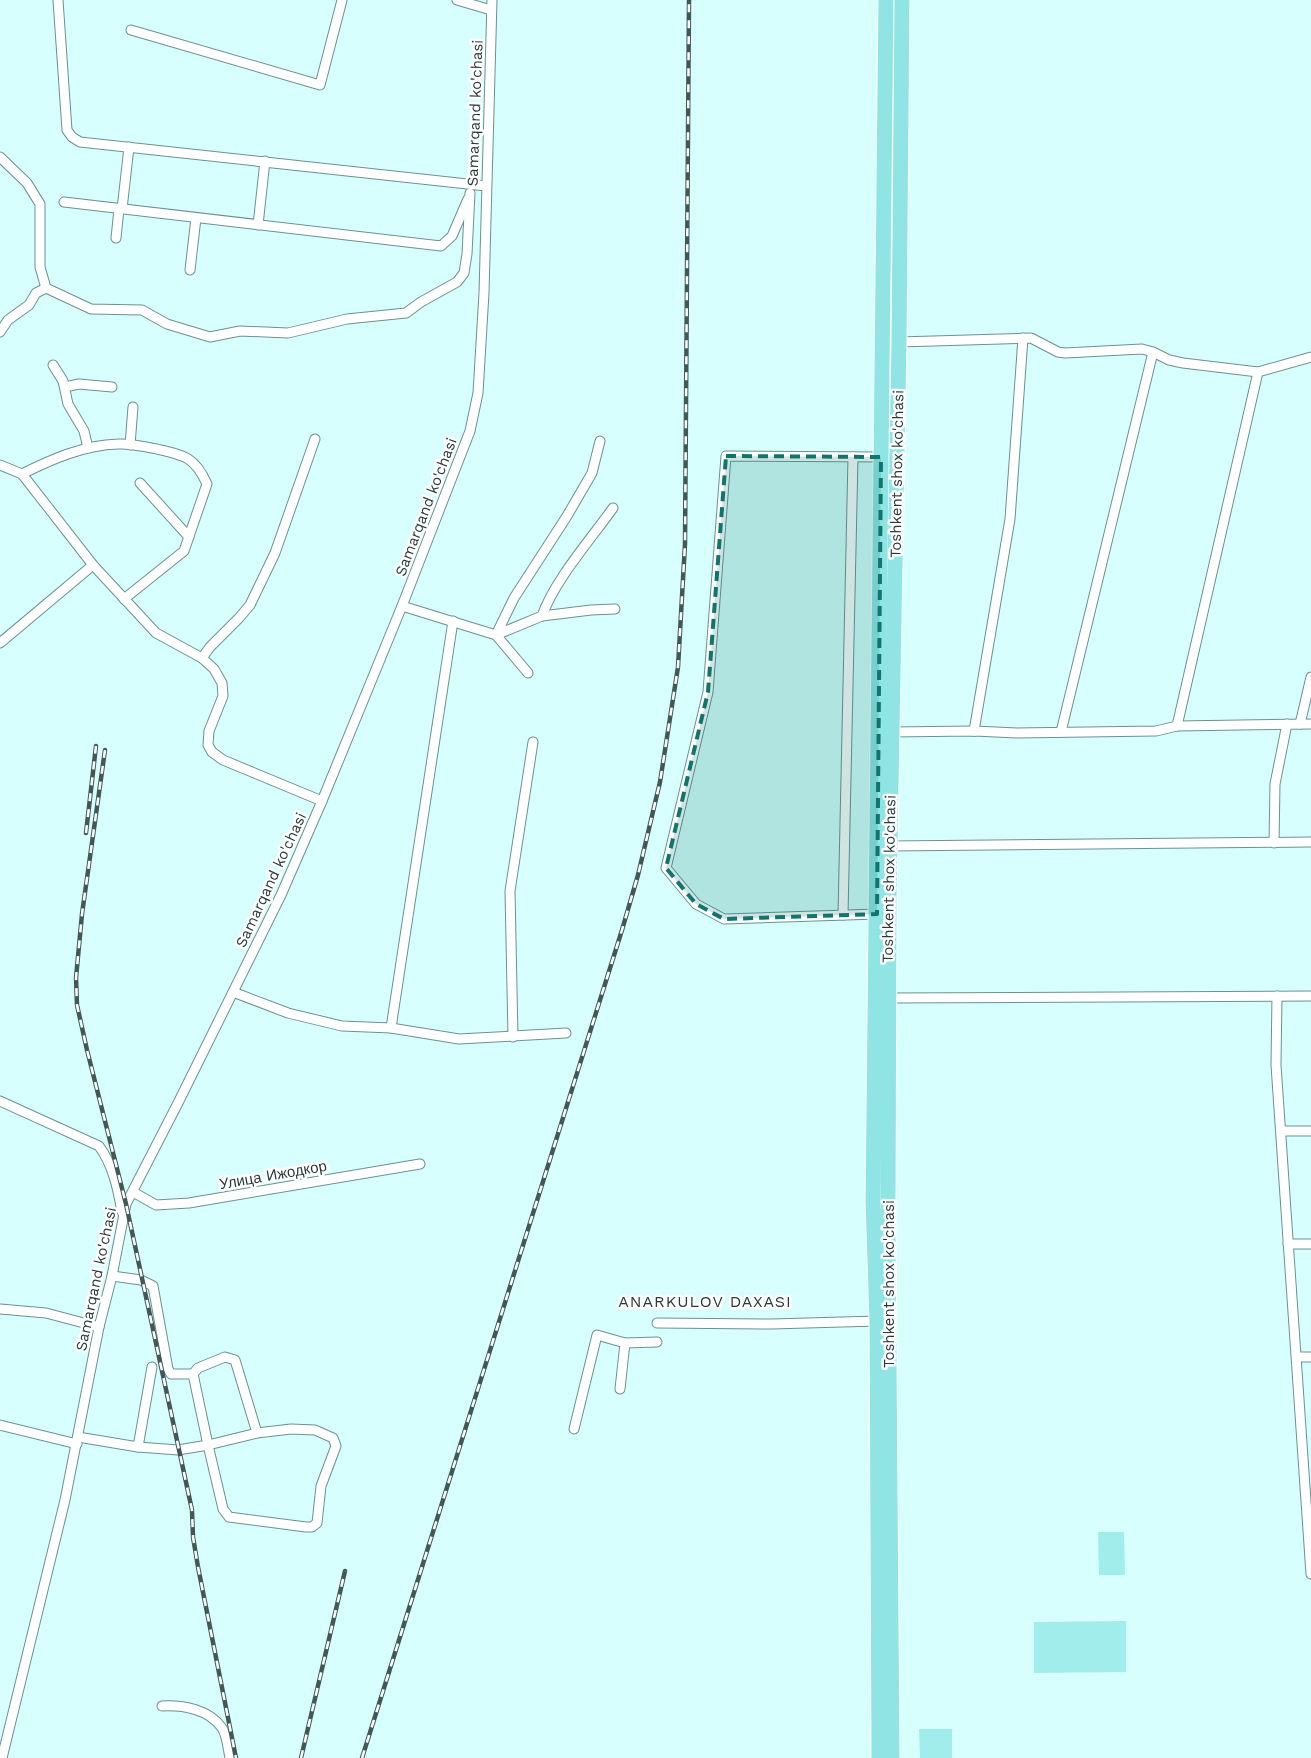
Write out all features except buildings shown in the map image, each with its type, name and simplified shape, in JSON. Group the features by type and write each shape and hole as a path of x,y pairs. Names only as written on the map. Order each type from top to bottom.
{"main road":[{"name":"Toshkent shox ko'chasi","path":"886,0 881,457 884,780 889,846 892,1758"},
{"name":"Toshkent shox ko'chasi","path":"879,1758 877,1321 873,1202 876,914 884,780 892,732 899,342 902,0"}],"street":[{"path":"58,0 67,130 72,137 80,142 265,161 470,189 486,186"},
{"path":"132,30 320,85 342,0"},
{"path":"457,0 492,5"},
{"name":"Samarqand ko'chasi","path":"2,1758 65,1500 99,1327 112,1276 126,1204 281,895 322,801 464,449 478,393 481,347 492,5"},
{"path":"116,238 129,147"},
{"path":"0,157 27,183 40,204 40,267 46,288 91,309 142,310 167,324 210,337 240,331 288,333 347,319 406,313 421,302 457,282 464,273 467,254 470,189"},
{"path":"258,225 265,161"},
{"path":"64,202 441,246 452,236 470,189"},
{"path":"190,270 196,218"},
{"path":"0,332 8,320 29,305 36,293 46,288"},
{"path":"974,731 1010,518 1023,338"},
{"path":"899,342 1035,339 1058,352 1142,349 1183,363 1258,372 1311,358"},
{"path":"1061,732 1153,352"},
{"path":"52,364 65,387 64,392 68,404 84,431 88,448"},
{"path":"1177,726 1258,372"},
{"path":"65,387 79,384 112,387"},
{"path":"130,445 132,406"},
{"path":"202,658 250,605 275,553 315,439"},
{"path":"496,634 514,598 567,516 592,473 600,441"},
{"path":"22,474 49,461 88,448 118,444 181,454 200,468 207,484 184,551 124,599"},
{"path":"876,914 724,919 696,904 666,868 708,692 726,456 881,457"},
{"path":"843,914 853,456"},
{"path":"0,465 22,474 94,565 156,632 202,658 219,676 223,688 222,700 208,736 208,745 212,752 222,760 322,801"},
{"path":"140,483 188,537"},
{"path":"542,616 547,602 560,581 614,508"},
{"path":"0,643 94,565"},
{"path":"402,606 496,634 528,673"},
{"path":"496,634 542,616 615,609"},
{"path":"391,1028 452,621"},
{"path":"1300,724 1311,677"},
{"path":"1274,843 1275,784 1287,724"},
{"path":"892,732 1156,731 1177,726 1311,724"},
{"path":"513,1037 510,892 533,742"},
{"path":"889,846 1311,842"},
{"path":"233,992 288,1013 342,1026 391,1028 459,1039 566,1033"},
{"path":"1277,996 1276,1065 1282,1131 1288,1244 1308,1475 1311,1574"},
{"path":"888,998 1311,996"},
{"path":"0,1101 100,1146 108,1157 118,1192 123,1220"},
{"path":"1282,1131 1311,1131"},
{"name":"Улица Ижодкор","path":"133,1192 156,1205 189,1203 420,1164"},
{"path":"1288,1244 1311,1244"},
{"path":"112,1276 142,1280 152,1286 168,1369 171,1374 193,1374"},
{"path":"0,1309 46,1313 99,1327"},
{"path":"657,1323 772,1324 877,1321"},
{"path":"574,1429 597,1335 625,1343 657,1342"},
{"path":"620,1389 625,1343"},
{"path":"193,1374 198,1368 225,1357 235,1360 256,1433"},
{"path":"1297,1357 1311,1357"},
{"path":"138,1447 152,1367"},
{"path":"0,1425 78,1440 178,1450 208,1445 256,1433 291,1429 315,1430 334,1438 336,1446 320,1486 317,1523 312,1527 306,1527 229,1517 223,1509 208,1445 193,1374"},
{"path":"162,1706 179,1706 205,1713 222,1728 230,1758"}],"highlighted area":[{"path":"726,456 881,457 877,914 724,919 696,904 666,868 708,692"}],"shaded area":[{"path":"1098,1532 1124,1532 1125,1575 1099,1575"},
{"path":"1126,1621 1126,1672 1034,1673 1034,1622"},
{"path":"919,1729 952,1729 952,1758 920,1758"}],"railway":[{"path":"362,1758 622,930 638,875 660,782 678,667 685,544 689,0"},
{"path":"86,833 96,746"},
{"path":"105,750 82,914 76,978 77,1005 126,1204 192,1510 193,1537 198,1567 236,1758"},
{"path":"301,1758 345,1571"}],"district":[{"name":"ANARKULOV DAXASI","path":"705,1301"}]}
